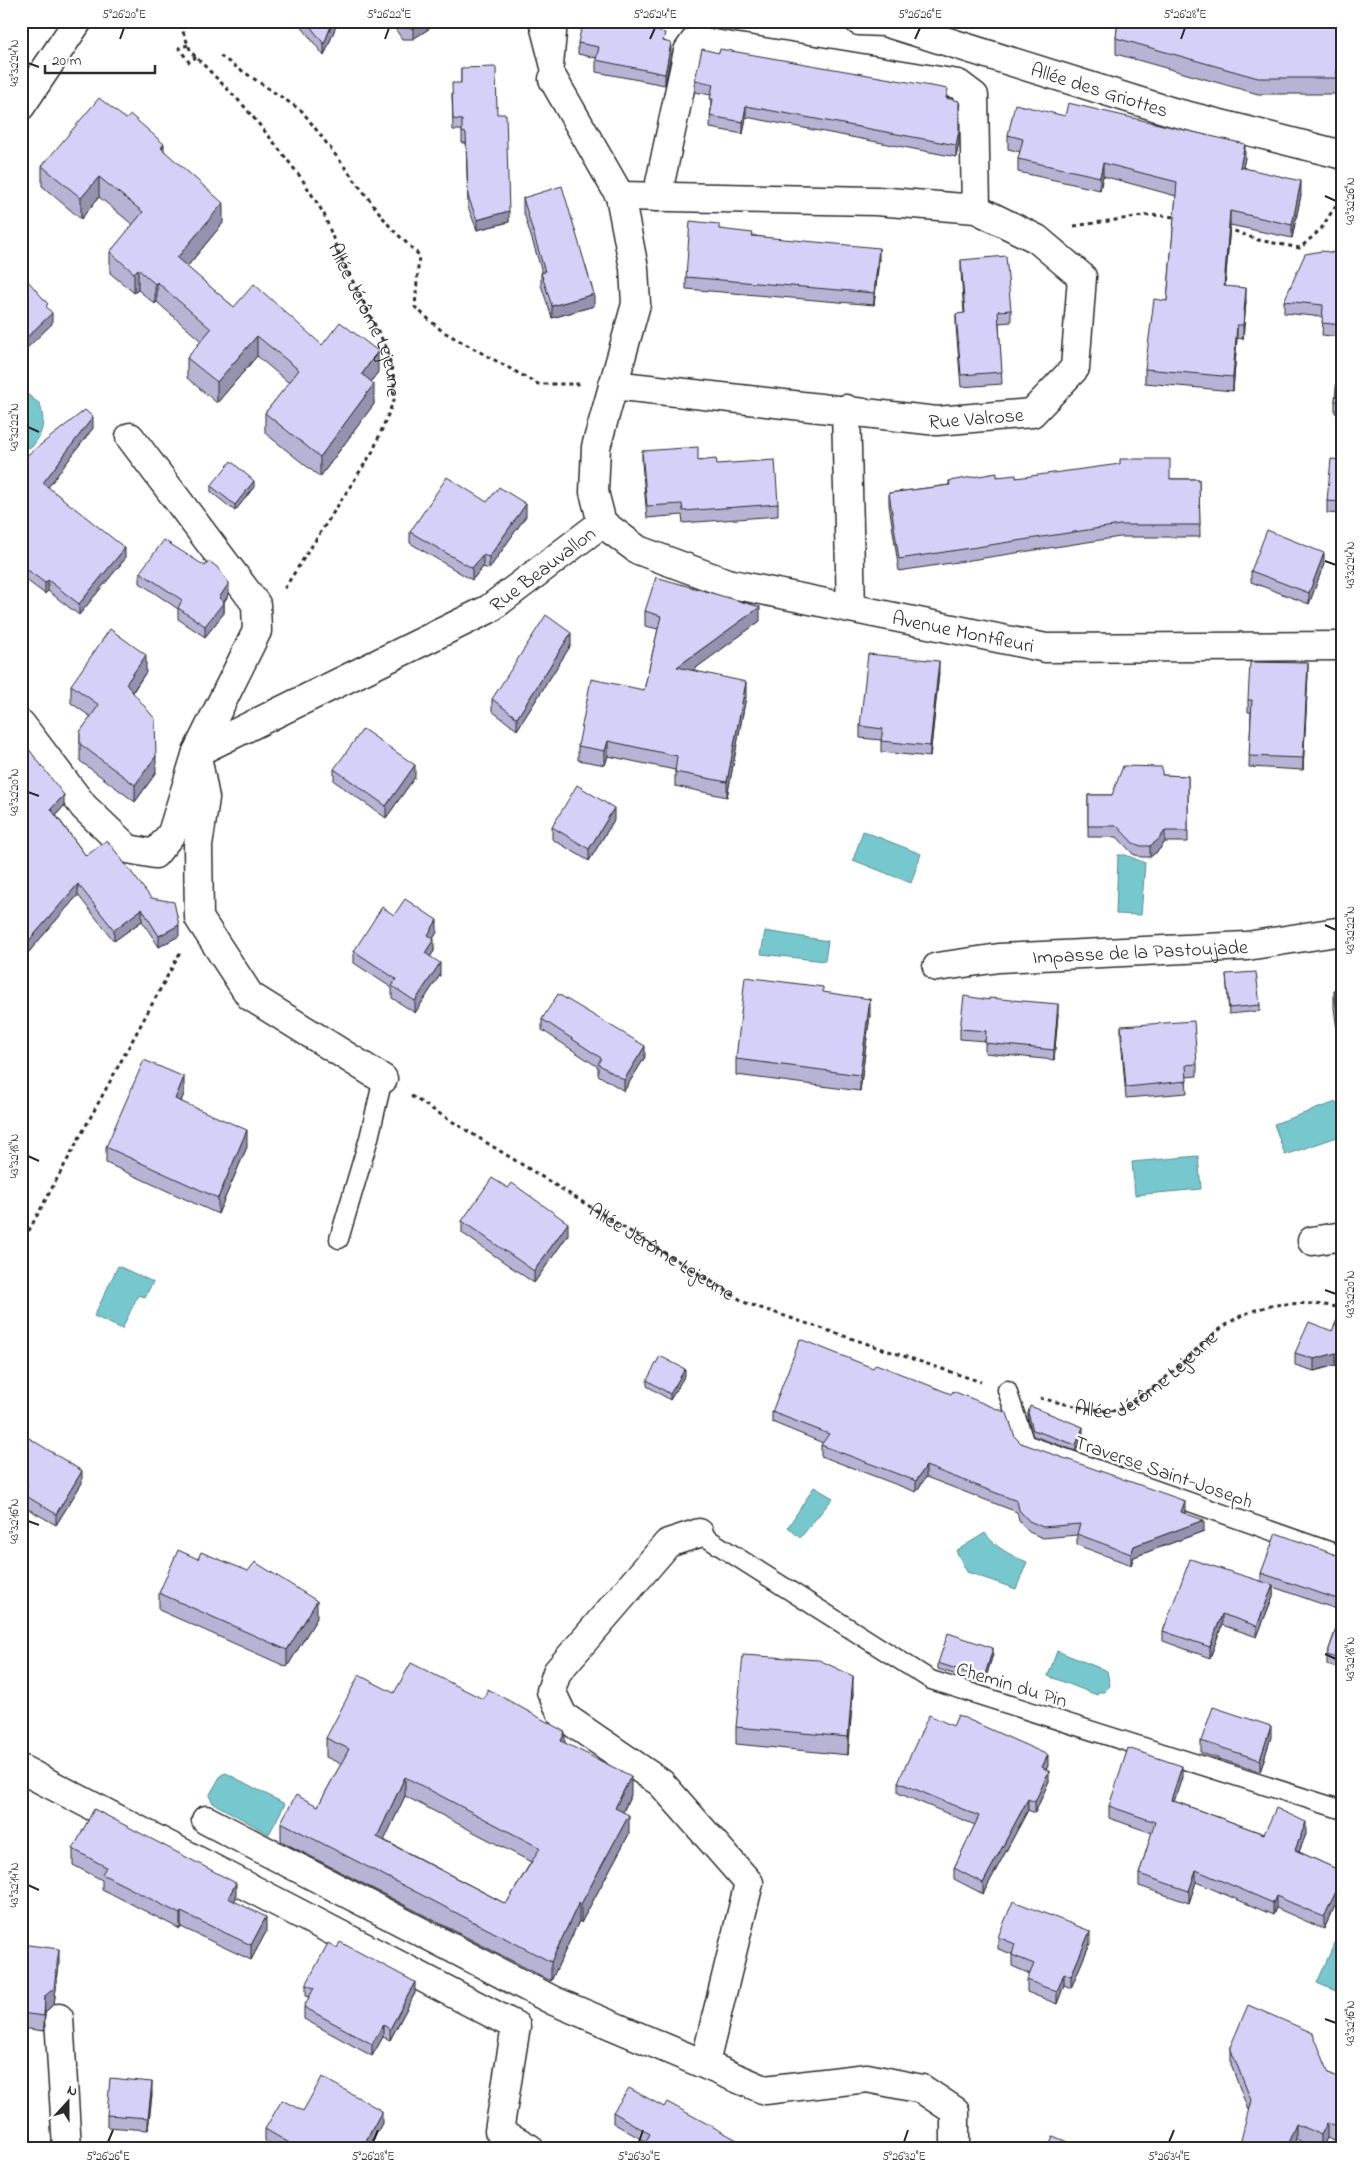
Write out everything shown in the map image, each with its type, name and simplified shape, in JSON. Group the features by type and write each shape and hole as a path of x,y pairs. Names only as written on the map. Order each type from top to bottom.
{"street":[{"path":"21,106 78,21"},
{"name":"Allée des Griottes","path":"859,21 884,22 1173,112 1343,155"},
{"path":"657,197 688,51 695,41 958,84 974,96 976,209"},
{"name":"Rue Beauvallon","path":"196,752 489,609 602,523 594,492 596,447 636,304 634,268 620,196 553,79"},
{"name":"Rue Valrose","path":"614,385 846,409 937,421 1032,413 1075,368 1082,277 1037,239 976,209 876,201 620,196"},
{"path":"846,409 851,608"},
{"path":"21,724 84,807 128,849 155,854 172,833 196,752 257,632 256,604 130,437"},
{"name":"Avenue Montfleuri","path":"602,523 638,550 727,583 1046,648 1343,646"},
{"path":"196,752 205,798 198,846 199,918 250,996 383,1079"},
{"name":"Impasse de la Pastoujade","path":"937,967 999,958 1247,946 1343,931"},
{"path":"1312,1241 1343,1236"},
{"path":"699,1533 668,1543 557,1672 552,1691 563,1716 661,1783 749,1883 705,2063"},
{"path":"21,1769 516,2026 499,2131 529,2148"},
{"path":"206,1820 554,2001 705,2063 765,2090 867,2078 922,2089 955,2111 955,2148"},
{"path":"59,2018 67,2148"}],"lane":[{"name":"Rue Beauvallon","path":"538,21 553,79"},
{"path":"553,79 558,21"},
{"path":"338,1239 369,1138 383,1079"},
{"name":"Traverse Saint-Joseph","path":"1007,1390 1025,1444 1343,1556"},
{"name":"Chemin du Pin","path":"699,1533 931,1680 1343,1810"}],"path":[{"name":"Allée Jérôme Lejeune","path":"180,24 188,45 196,57 243,104 302,178 324,214 339,254 387,349 394,378 394,400 373,451 257,632"},
{"path":"188,45 179,48 189,62 196,57"},
{"path":"220,56 302,111 390,228 418,255 416,307 442,332 538,384 614,385"},
{"path":"1223,226 1258,240 1300,248 1321,229 1336,205 1343,204"},
{"path":"1030,235 1061,227 1103,224 1150,215 1187,218"},
{"path":"21,1245 199,918"},
{"name":"Allée Jérôme Lejeune","path":"383,1079 746,1303 1007,1390 1082,1408 1118,1410 1163,1380 1232,1320 1258,1310 1292,1302 1343,1308"}],"water":[{"path":"23,391 40,404 43,422 41,432 32,447 21,448 21,392"},
{"path":"863,831 921,854 911,883 853,860"},
{"path":"1118,855 1126,855 1145,863 1141,915 1116,914"},
{"path":"765,931 828,941 825,961 761,954"},
{"path":"1336,1102 1343,1121 1343,1135 1285,1155 1274,1124"},
{"path":"1198,1156 1201,1189 1135,1195 1132,1162"},
{"path":"118,1266 153,1282 145,1297 138,1295 122,1329 94,1316"},
{"path":"814,1487 833,1498 800,1538 788,1527"},
{"path":"985,1533 1004,1550 1027,1562 1016,1589 967,1572 956,1551"},
{"path":"1057,1651 1107,1671 1110,1686 1104,1692 1098,1692 1097,1695 1048,1676"},
{"path":"226,1773 285,1804 269,1834 213,1803 209,1796 221,1775"},
{"path":"1341,1928 1343,1928 1343,1994 1317,1983"}],"building":[{"path":"306,21 333,21 324,44"},
{"path":"398,21 423,21 413,28 402,28"},
{"path":"583,21 612,21 665,33 663,41 671,43 665,74 596,60 599,47 578,43"},
{"path":"1118,21 1343,21 1343,64 1337,65 1336,78 1258,78 1116,38"},
{"path":"702,49 719,53 720,49 948,89 946,98 959,101 959,131 956,145 746,106 743,122 710,116 713,99 710,99 713,84 695,80"},
{"path":"496,67 497,114 506,114 509,211 477,220 468,196 466,133 462,132 462,120 453,119 452,83 461,83 461,68"},
{"path":"99,98 126,119 131,115 164,144 161,148 223,203 177,258 234,307 254,284 322,345 340,322 378,351 362,374 374,384 320,457 265,413 299,370 257,336 217,382 187,358 211,329 157,282 155,284 138,269 134,273 110,252 143,212 99,177 81,198 42,166"},
{"path":"1068,103 1245,144 1240,167 1301,181 1292,225 1230,211 1224,286 1246,288 1243,325 1237,325 1233,377 1145,369 1154,299 1167,301 1177,182 1103,163 1100,177 1018,159 1023,139 1008,135 1015,104 1065,116"},
{"path":"562,186 594,294 552,306 541,273 545,272 523,198"},
{"path":"690,221 719,224 719,229 753,233 752,236 879,248 874,293 686,277"},
{"path":"1322,251 1343,254 1343,402 1335,401 1342,325 1322,323 1323,305 1284,301 1305,254"},
{"path":"1006,256 1011,310 998,311 1002,372 961,375 956,314 965,313 961,260"},
{"path":"21,273 48,304 46,306 52,313 21,343"},
{"path":"85,410 93,417 43,483 125,548 79,604 48,580 45,583 21,565 21,460"},
{"path":"698,447 698,461 716,459 717,464 775,460 778,504 683,511 682,504 647,506 642,451"},
{"path":"1120,459 1170,459 1170,479 1199,479 1200,525 1120,525 899,559 889,493 950,485 949,481 997,473 997,477 1016,475 1016,478 1120,464"},
{"path":"1331,459 1343,460 1343,502 1327,501"},
{"path":"231,461 254,481 235,505 211,486"},
{"path":"447,477 487,502 499,487 526,504 489,557 483,555 472,568 410,532"},
{"path":"1267,530 1324,553 1309,593 1251,571"},
{"path":"164,540 205,566 209,561 217,567 229,583 219,598 224,602 205,626 178,608 182,600 140,572"},
{"path":"656,577 760,607 677,667 746,682 727,782 675,772 677,756 608,741 605,751 578,746 591,679 644,690 661,616 645,611"},
{"path":"546,615 571,633 517,718 492,699"},
{"path":"110,629 146,655 126,684 155,719 156,756 135,785 80,744 80,732 99,705 71,685"},
{"path":"868,654 939,661 930,746 881,741 883,729 860,726"},
{"path":"1250,662 1308,663 1303,758 1249,756 1252,700 1248,700"},
{"path":"363,729 415,765 386,806 334,769"},
{"path":"21,739 64,795 51,809 86,856 107,840 151,898 174,902 179,925 159,936 142,909 114,930 78,884 21,950"},
{"path":"1123,766 1162,767 1162,775 1188,776 1188,831 1165,831 1150,846 1141,846 1133,843 1117,826 1088,826 1088,795 1112,795"},
{"path":"577,785 614,808 589,849 552,827"},
{"path":"405,899 437,920 428,935 434,939 425,953 440,963 415,1001 392,986 396,979 354,951 382,907 394,915"},
{"path":"1256,972 1260,1005 1229,1008 1226,974"},
{"path":"745,977 823,987 823,992 870,999 860,1075 736,1059"},
{"path":"1343,990 1343,1026 1339,1026 1334,991"},
{"path":"558,994 645,1046 624,1080 598,1064 601,1058 542,1019"},
{"path":"964,996 989,1000 989,998 1058,1004 1054,1050 985,1043 986,1031 960,1029"},
{"path":"1194,1021 1197,1064 1186,1065 1187,1081 1126,1087 1121,1026"},
{"path":"144,1060 184,1077 175,1099 247,1130 218,1198 106,1147"},
{"path":"21,1175 26,1181 21,1186"},
{"path":"492,1178 508,1188 512,1183 568,1223 534,1271 462,1221"},
{"path":"1341,1311 1343,1311 1343,1356 1336,1353 1314,1359 1295,1353 1309,1322 1332,1331"},
{"path":"800,1339 873,1368 876,1364 951,1394 953,1391 1007,1413 1015,1437 1021,1443 1185,1501 1181,1512 1204,1520 1134,1546 1131,1554 1077,1534 1080,1524 1043,1527 1029,1521 1019,1510 1017,1501 926,1466 916,1481 821,1445 829,1434 772,1412"},
{"path":"660,1356 685,1369 670,1394 647,1380"},
{"path":"1030,1406 1083,1427 1076,1445 1033,1430 1028,1413"},
{"path":"21,1433 82,1471 56,1514 23,1494 28,1485 21,1481"},
{"path":"1276,1533 1339,1556 1343,1555 1343,1601 1261,1573"},
{"path":"178,1550 198,1559 201,1552 248,1571 255,1562 317,1601 287,1650 159,1593"},
{"path":"1190,1559 1273,1585 1257,1626 1222,1614 1210,1647 1163,1631"},
{"path":"1343,1610 1343,1660 1327,1655"},
{"path":"948,1633 993,1648 984,1678 938,1663"},
{"path":"743,1655 819,1660 853,1676 848,1737 736,1727"},
{"path":"411,1663 483,1699 488,1689 565,1732 561,1741 631,1776 615,1808 629,1815 581,1904 579,1902 551,1962 281,1822 296,1795 318,1806 349,1749 326,1738 359,1675 394,1693","holes":["405,1777 540,1848 506,1904 377,1837"]},
{"path":"1213,1707 1271,1726 1260,1760 1201,1741"},
{"path":"929,1715 953,1726 958,1715 1048,1755 1042,1767 1049,1771 1035,1802 1028,1799 983,1883 954,1868 979,1816 898,1782"},
{"path":"1128,1748 1182,1766 1171,1800 1264,1834 1276,1808 1306,1822 1295,1850 1343,1872 1343,1877 1324,1917 1276,1896 1273,1903 1196,1870 1189,1891 1139,1874 1155,1822 1109,1806"},
{"path":"94,1809 236,1883 228,1898 266,1917 251,1945 181,1912 180,1914 102,1874 106,1867 73,1849"},
{"path":"1013,1901 1090,1931 1071,1976 1064,1973 1057,1992 1027,1980 1034,1964 1012,1955 1015,1944 998,1937"},
{"path":"340,1942 415,1982 390,2029 383,2025 372,2044 304,2007 314,1988 306,1985 328,1943 337,1948"},
{"path":"21,1944 59,1949 54,1988 45,1996 44,2016 21,2013"},
{"path":"1248,2005 1313,2033 1329,2073 1343,2080 1343,2086 1339,2095 1343,2096 1343,2130 1327,2123 1321,2135 1296,2124 1286,2148 1239,2148 1251,2100 1231,2050 1231,2045"},
{"path":"322,2077 382,2111 362,2148 298,2148 265,2129 282,2100 303,2111"},
{"path":"110,2078 152,2082 148,2118 107,2115"},
{"path":"629,2088 664,2107 667,2102 739,2141 735,2148 642,2148 650,2134 613,2112"},
{"path":"1053,2136 1082,2148 1048,2148"}]}
